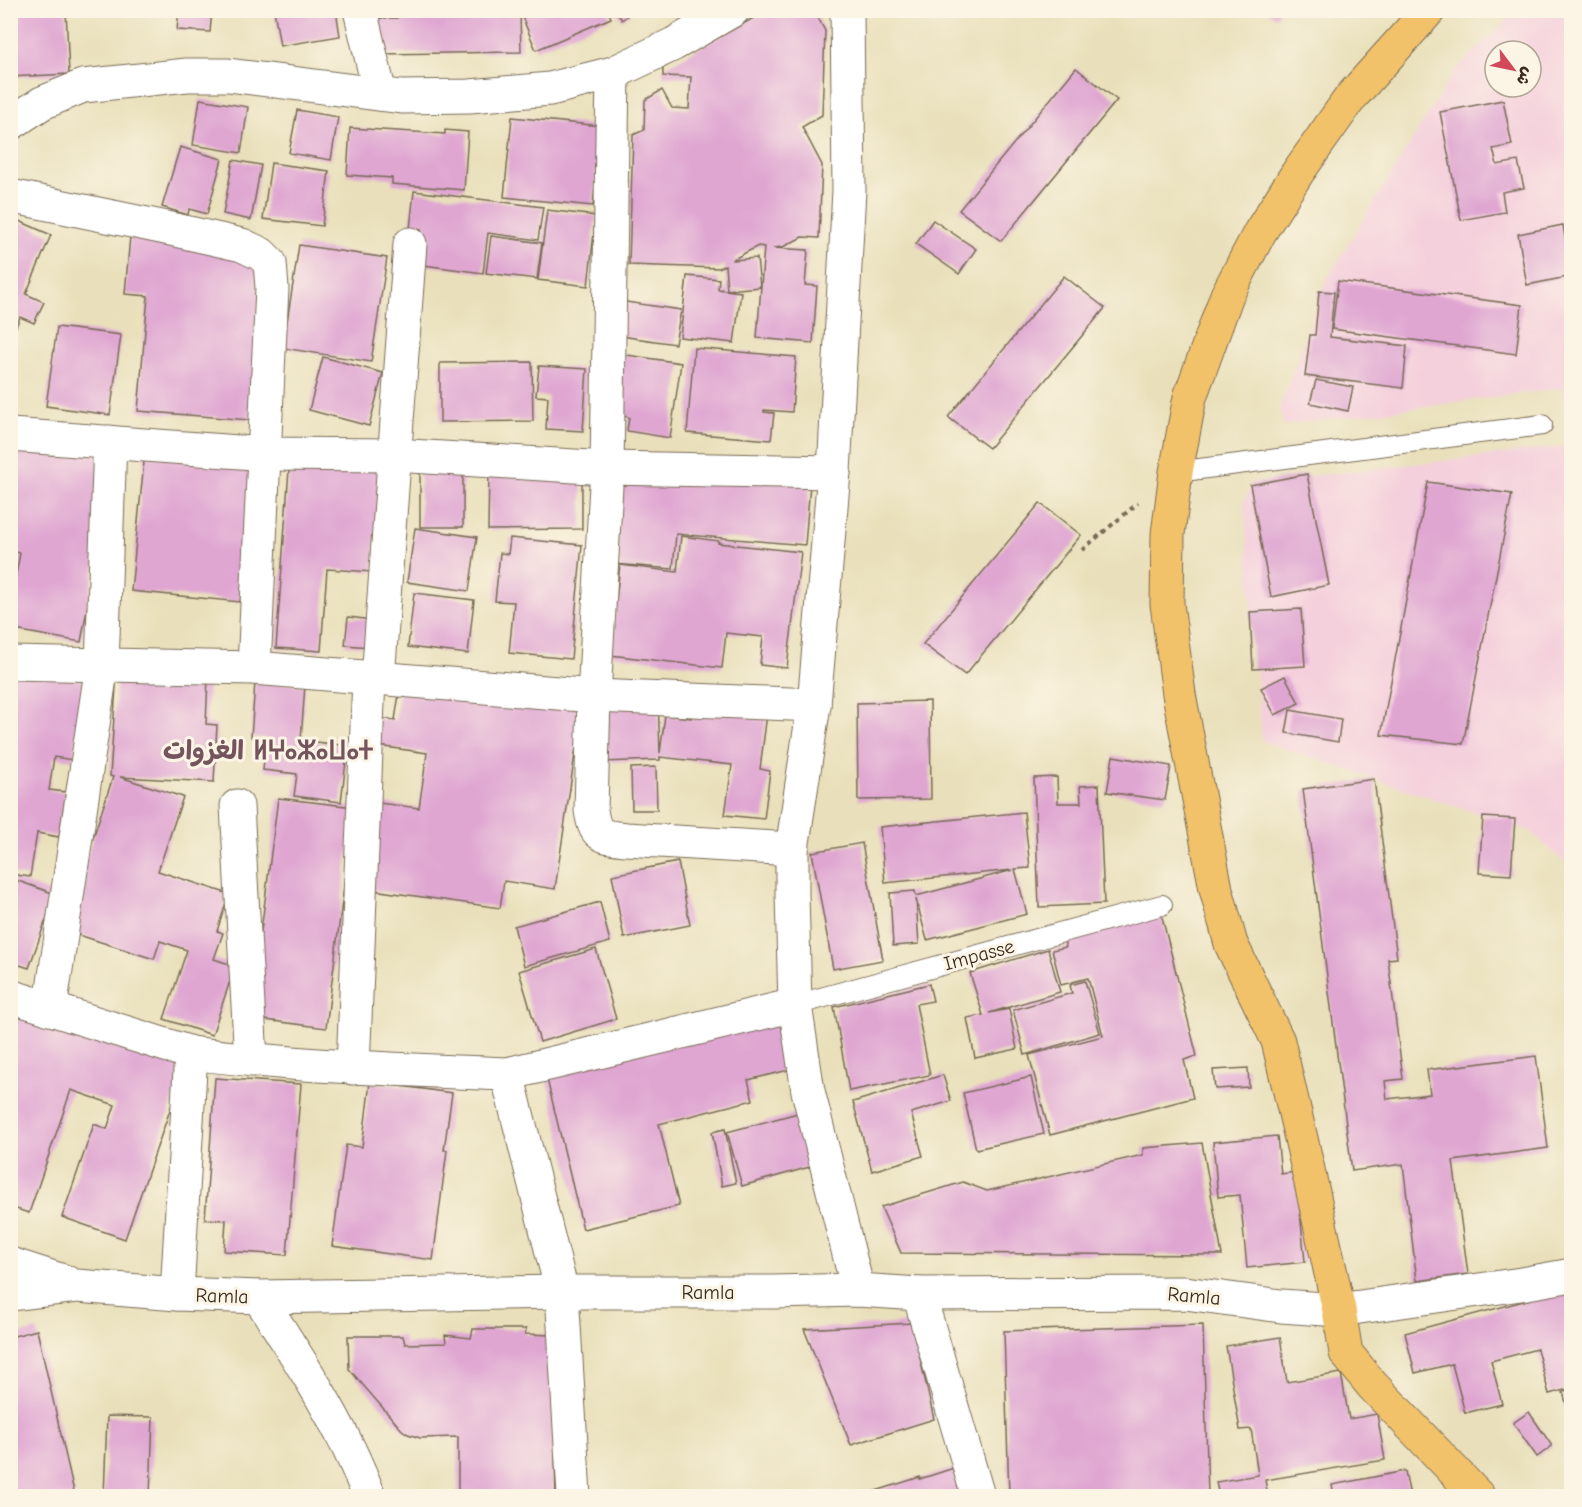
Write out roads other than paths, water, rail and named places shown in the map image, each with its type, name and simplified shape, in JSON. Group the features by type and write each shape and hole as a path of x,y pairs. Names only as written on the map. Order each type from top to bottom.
{"main road":[{"path":"1429,10 1351,97 1298,172 1260,232 1227,295 1190,397 1176,472 1168,534 1167,604 1179,694 1216,889 1231,944 1278,1041 1339,1310 1346,1353 1372,1385 1478,1497"}],"street":[{"path":"360,10 380,94"},
{"path":"10,124 42,103 83,86 187,75 228,75 402,97 470,96 550,89 613,73 674,44 733,10"},
{"path":"847,10 849,190 834,472 814,705 792,849 795,1005 808,1091 858,1290"},
{"path":"613,73 607,468 594,696 591,810 593,826 606,836 626,840 792,849"},
{"path":"10,196 242,245 261,254 270,263 272,288 266,454 254,668"},
{"path":"353,1068 373,678 411,244"},
{"path":"10,435 266,454 394,455 607,468 834,472"},
{"path":"50,1009 102,665 111,442"},
{"path":"10,663 254,668 594,696 814,705"},
{"path":"237,806 251,1060"},
{"path":"10,996 191,1053 353,1068 507,1074 795,1005"},
{"path":"177,1294 191,1053"},
{"path":"507,1074 562,1292 574,1497"},
{"path":"10,1264 77,1286"},
{"name":"Ramla","path":"77,1286 177,1294 259,1297 858,1290 919,1294 1185,1293 1281,1306 1339,1310 1572,1275"},
{"path":"10,1294 77,1286"},
{"path":"919,1294 978,1497"},
{"path":"259,1297 321,1394 369,1497"}],"lane":[{"path":"1176,472 1542,425"},
{"name":"Impasse","path":"795,1005 1162,905"}],"district":[{"name":"الغزوات ⵍⵖⴰⵣⴰⵡⴰⵜ","path":"268,751"}]}
